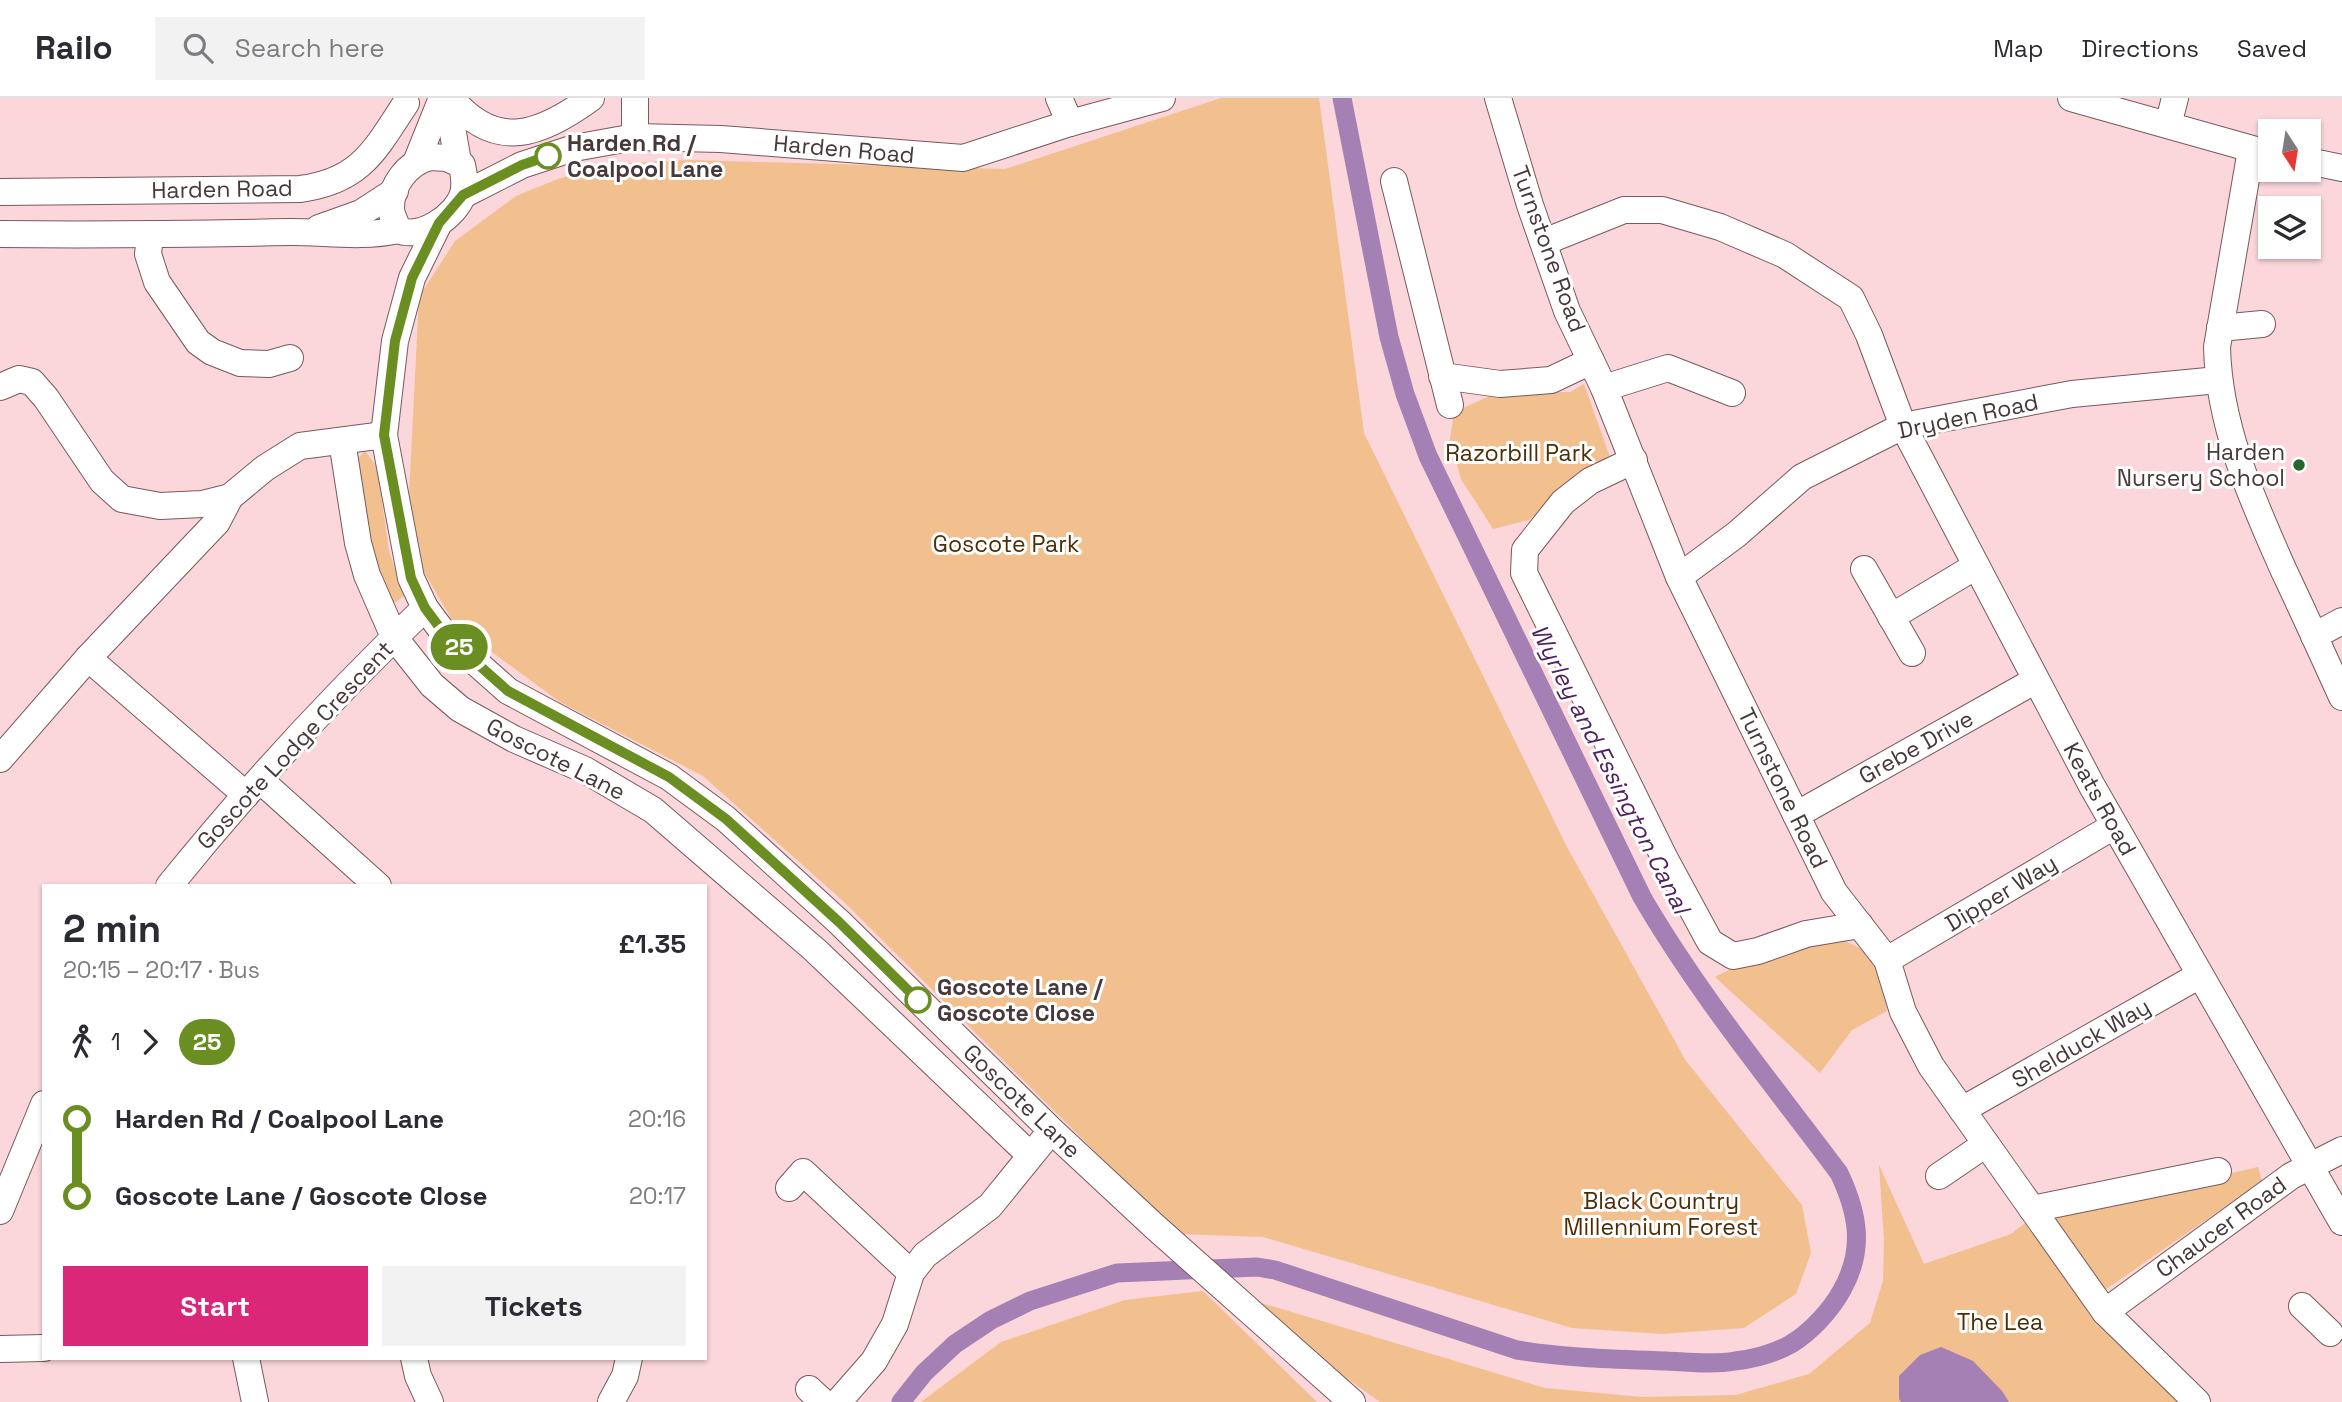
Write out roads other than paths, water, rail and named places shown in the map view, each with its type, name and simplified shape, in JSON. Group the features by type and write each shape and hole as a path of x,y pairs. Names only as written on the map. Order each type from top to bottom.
{"street":[{"path":"447,98 465,114 496,131 526,133 554,122 592,98"},
{"path":"447,98 465,177 463,195 439,223 421,230 401,231 391,207 395,191 405,172 417,160 447,98"},
{"path":"635,98 635,137"},
{"path":"1059,98 1070,123"},
{"name":"Turnstone Road","path":"1498,98 1530,205 1567,311 1604,388 1679,577 1834,892 1887,960 1903,1012 1931,1066 2105,1312 2196,1402"},
{"path":"2071,98 2258,151"},
{"path":"2168,125 2175,98"},
{"name":"Harden Road","path":"463,195 522,165 575,148 635,137 721,139 963,159 1070,123 1156,99"},
{"name":"Harden Road","path":"0,192 300,189 324,186 351,173 374,153 406,103"},
{"path":"417,160 447,158 460,164"},
{"path":"2258,161 2220,328 2217,347 2218,380 2236,456 2263,524 2342,697"},
{"name":"Harden Road","path":"460,164 522,165"},
{"path":"2321,164 2342,168"},
{"path":"1394,181 1450,405"},
{"path":"300,189 308,232"},
{"name":"Harden Road","path":"308,232 361,213 395,191"},
{"name":"Keats Road","path":"1544,242 1625,210 1662,210 1720,228 1785,255 1851,298 1903,426 2036,680 2114,826 2342,1222"},
{"name":"Goscote Lane","path":"439,223 412,278 395,341 384,435 411,578 425,608 446,636 508,691 669,777 726,819 839,922 1052,1131 1352,1402"},
{"name":"Harden Road","path":"0,234 308,232 363,235 401,231"},
{"name":"Goscote Lane","path":"401,231 412,278"},
{"name":"Harden Road","path":"150,235 148,254 157,282 198,342 212,352 240,363 269,364 290,358"},
{"path":"2220,328 2262,324"},
{"path":"1442,376 1500,384 1551,380 1591,361"},
{"path":"1604,388 1668,368 1732,393"},
{"path":"0,387 19,379 32,382 46,398 102,481 122,499 160,506 202,504 230,497"},
{"name":"Dryden Road","path":"1679,577 1737,534 1802,477 1903,426 2073,394 2218,380"},
{"path":"0,759 88,658 217,522 230,497 265,468 300,446 384,435"},
{"name":"Goscote Lane","path":"342,441 358,543 367,575 394,637 432,685 460,709 514,739 585,770 653,810 815,950 1030,1155"},
{"path":"1634,460 1590,481 1563,502 1525,550 1524,573 1551,632 1665,859 1710,942 1733,956 1758,951 1805,934 1860,925"},
{"path":"1891,617 1976,566"},
{"path":"1864,569 1913,653"},
{"name":"Goscote Lodge Crescent","path":"171,884 208,837 253,788 394,637 425,608"},
{"path":"2314,636 2342,621"},
{"path":"88,658 375,884"},
{"name":"Grebe Drive","path":"1796,814 2036,680"},
{"name":"Dipper Way","path":"1887,960 2114,826"},
{"path":"815,950 839,922"},
{"name":"Shelduck Way","path":"1962,1110 2200,975"},
{"path":"0,1212 42,1115"},
{"path":"838,1402 874,1361 895,1324 911,1273 925,1255 990,1206 1052,1131"},
{"path":"1939,1176 1986,1144"},
{"name":"Chaucer Road","path":"2105,1312 2280,1183 2342,1150"},
{"path":"2032,1209 2218,1171"},
{"path":"789,1188 803,1172 911,1273"},
{"path":"2302,1306 2338,1335"},
{"path":"0,1349 42,1348"},
{"path":"246,1360 255,1402"},
{"path":"414,1360 429,1402"},
{"path":"611,1402 625,1376 628,1360"}],"waterway":[{"name":"Wyrley and Essington Canal","path":"901,1402 924,1373 955,1344 991,1320 1030,1301 1117,1273 1257,1267 1275,1270 1517,1350 1591,1358 1709,1363 1756,1357 1791,1344 1826,1313 1849,1275 1854,1260 1856,1231 1851,1202 1839,1173 1711,1003 1642,897 1428,456 1405,394 1389,337 1342,98"}],"place":[{"name":"Harden Rd / Coalpool Lane","path":"548,156"},
{"name":"Harden Nursery School","path":"2299,465"},
{"name":"Goscote Lane / Goscote Close","path":"918,1000"}],"park label":[{"name":"Razorbill Park","path":"1519,453"},
{"name":"Goscote Park","path":"1006,544"},
{"name":"Black Country Millennium Forest","path":"1661,1214"},
{"name":"The Lea","path":"2000,1322"}]}
